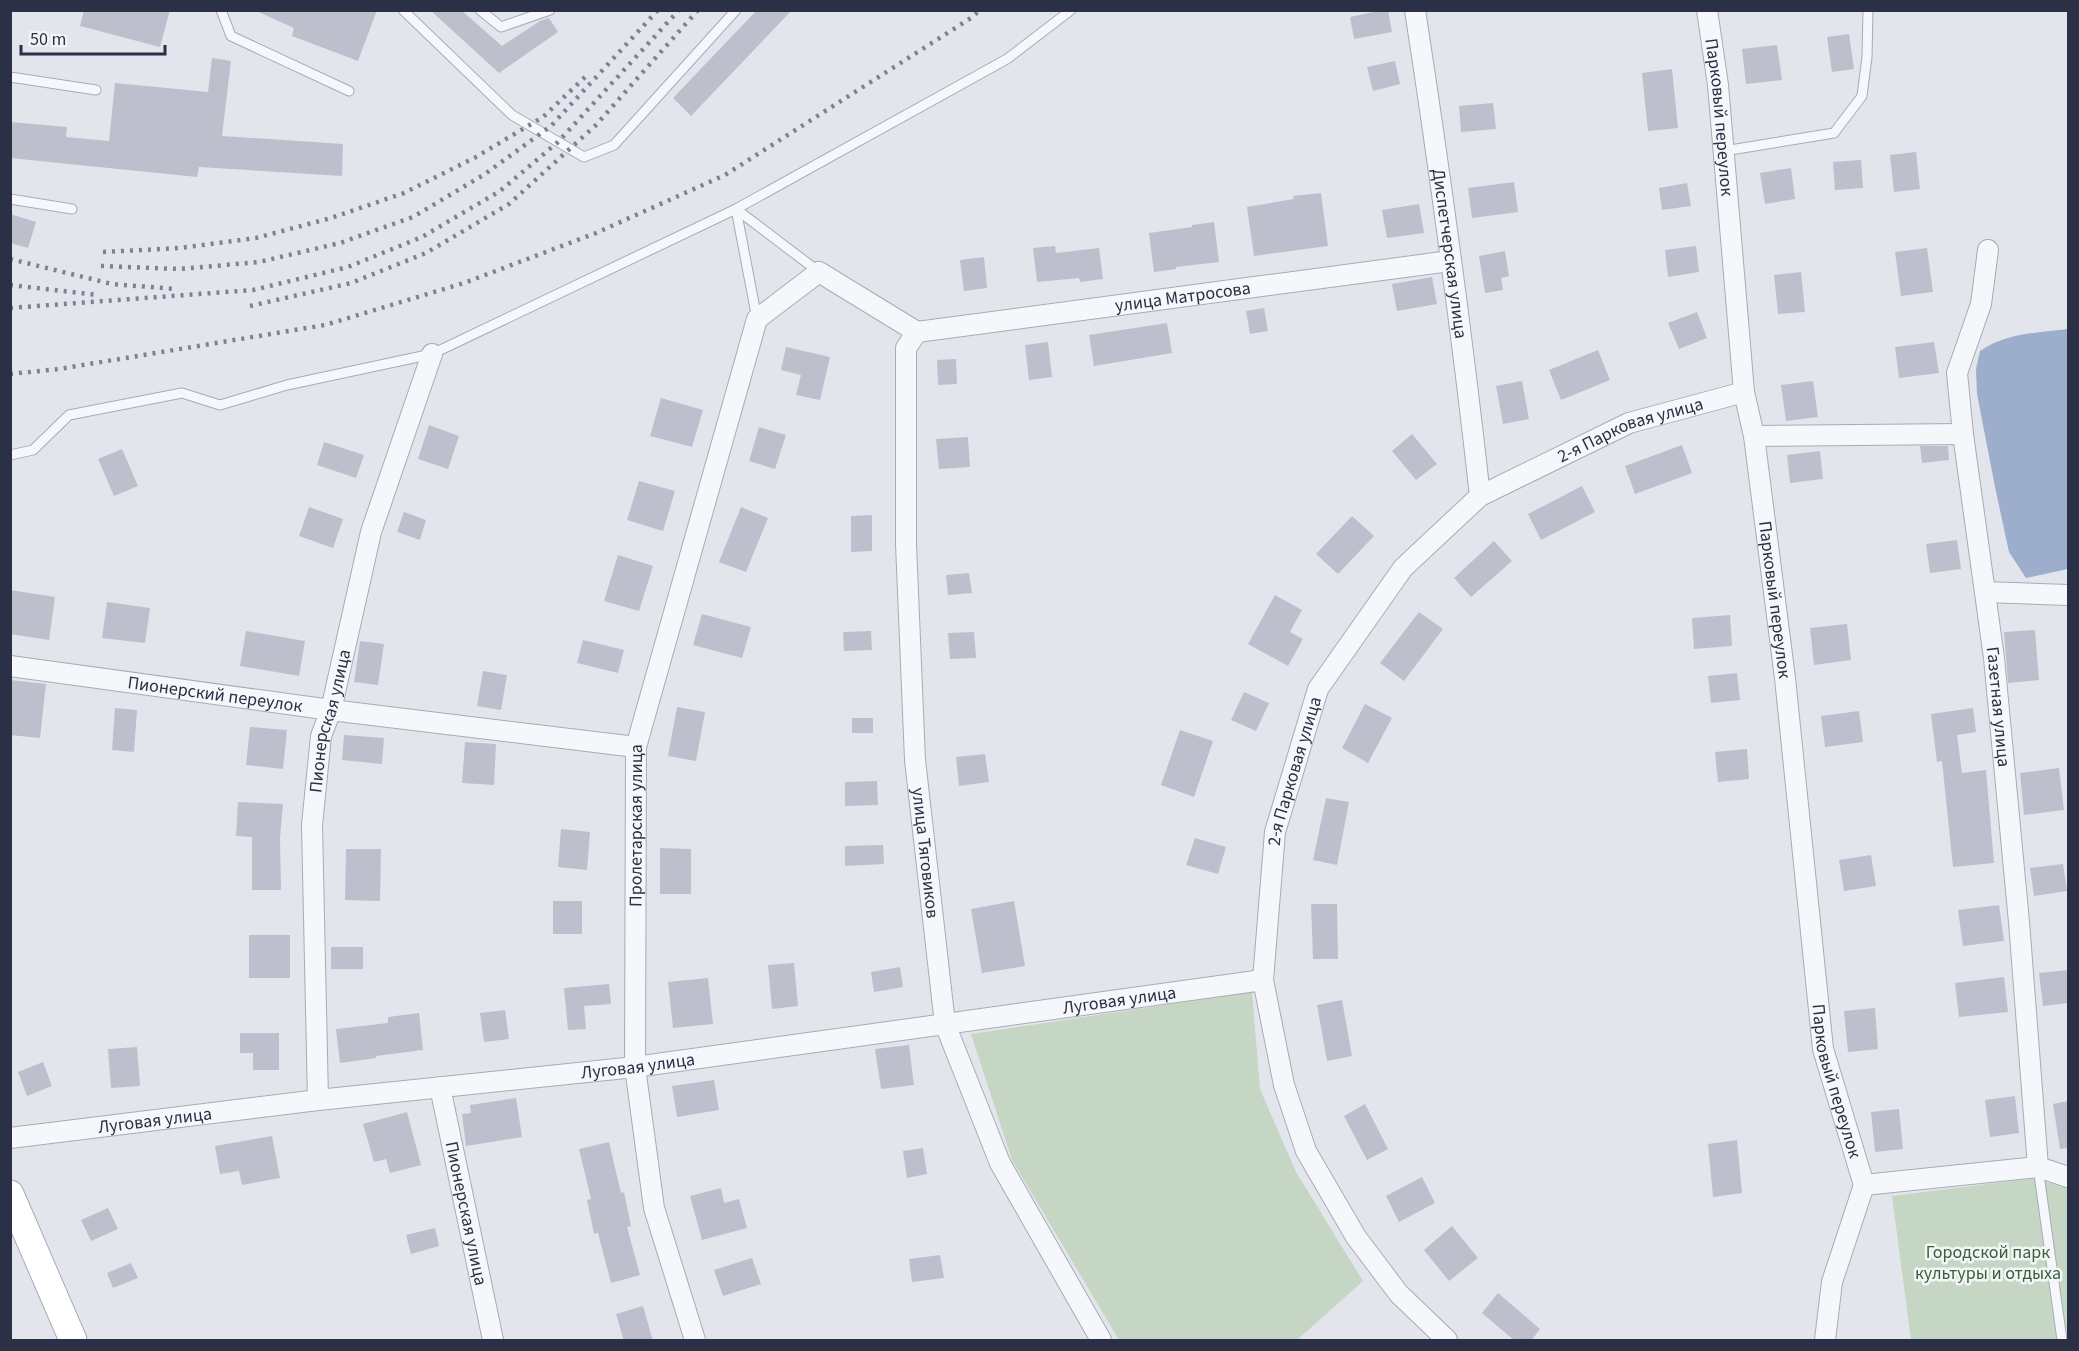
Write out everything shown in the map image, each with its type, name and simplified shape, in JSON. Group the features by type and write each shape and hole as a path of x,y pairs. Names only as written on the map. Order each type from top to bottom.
{"main road":[{"path":"10,1194 73,1341"}],"street":[{"name":"Диспетчерская улица","path":"1415,10 1445,206 1480,496"},
{"name":"Парковый переулок","path":"1707,10 1718,85 1744,392 1754,436 1785,678 1823,1049 1864,1185"},
{"name":"Газетная улица","path":"1988,250 1981,304 1958,373 1963,434 1994,658 2038,1167"},
{"name":"улица Матросова","path":"917,332 1450,261"},
{"path":"757,319 819,272 917,332"},
{"name":"Пролетарская улица","path":"694,1341 654,1208 635,1067 636,747 757,319"},
{"name":"улица Тяговиков","path":"917,332 906,348 908,580 915,760 945,1024 1000,1163 1101,1341"},
{"name":"Пионерская улица","path":"318,1100 312,825 321,736 331,710 371,532 432,354"},
{"name":"2-я Парковая улица","path":"1447,1341 1399,1294 1356,1237 1306,1151 1284,1085 1263,980 1275,832 1318,689 1403,568 1480,496 1629,423 1744,392"},
{"path":"1754,436 1963,434"},
{"path":"1985,592 2068,595"},
{"name":"Пионерский переулок","path":"10,666 331,710 636,747"},
{"name":"Луговая улица","path":"10,1138 318,1100 635,1067 1263,980"},
{"name":"Пионерская улица","path":"440,1087 493,1341"},
{"path":"1825,1341 1832,1282 1864,1185 2038,1167 2068,1177"}],"lane":[{"path":"221,10 231,36 349,91"},
{"path":"480,10 501,27 550,10"},
{"path":"408,12 512,115 584,157 614,145 736,10"},
{"path":"10,455 33,450 69,415 182,393 220,405 286,385 432,354 736,209 1007,59 1071,10"},
{"path":"1724,151 1834,133 1862,96 1867,57 1868,10"},
{"path":"10,77 96,90"},
{"path":"10,198 72,209"},
{"path":"736,209 819,272"},
{"path":"736,209 757,319"},
{"path":"2038,1167 2062,1341"}],"green space":[{"path":"1252,992 1260,1089 1296,1172 1363,1281 1297,1340 1119,1340 1012,1160 971,1034"},
{"name":"Городской парк культуры и отдыха","path":"2035,1178 2068,1189 2068,1340 1911,1340 1892,1196"}],"water":[{"path":"2068,329 2068,569 2026,578 2009,552 1977,394 1976,369 1980,351 1990,345 2011,337"}],"building":[{"path":"84,10 170,10 160,47 80,26"},
{"path":"254,10 377,10 358,61 292,36 294,28"},
{"path":"430,10 461,10 502,46 540,21 549,18 558,32 499,73"},
{"path":"757,10 792,10 691,116 673,98"},
{"path":"1388,10 1392,32 1354,39 1350,17"},
{"path":"1849,34 1854,69 1832,72 1827,37"},
{"path":"1777,45 1782,80 1746,84 1742,49"},
{"path":"212,58 231,61 222,136 343,144 342,176 199,167 197,177 10,158 10,122 67,127 66,137 109,141 115,83 208,92"},
{"path":"1395,61 1400,84 1373,91 1367,67"},
{"path":"1672,69 1678,128 1648,131 1642,73"},
{"path":"1493,103 1496,129 1461,132 1459,106"},
{"path":"1916,152 1920,189 1894,192 1890,155"},
{"path":"1861,160 1863,188 1835,190 1833,162"},
{"path":"1791,168 1795,199 1765,204 1760,173"},
{"path":"1514,182 1518,212 1472,218 1468,188"},
{"path":"1687,183 1691,206 1662,210 1659,188"},
{"path":"1321,193 1328,246 1254,256 1247,207 1294,199 1293,196"},
{"path":"1419,204 1424,233 1387,238 1382,210"},
{"path":"10,214 36,222 28,248 10,243"},
{"path":"1214,222 1219,262 1154,272 1149,233"},
{"path":"1055,246 1056,253 1099,248 1103,279 1080,282 1079,278 1037,282 1033,248"},
{"path":"1696,246 1699,272 1668,277 1665,250"},
{"path":"1927,248 1933,292 1901,296 1895,252"},
{"path":"1505,251 1509,276 1501,278 1503,290 1485,293 1479,256"},
{"path":"984,257 987,288 964,291 960,260"},
{"path":"1801,272 1805,312 1778,314 1774,275"},
{"path":"1432,277 1437,304 1397,311 1392,284"},
{"path":"1264,308 1268,331 1250,334 1246,311"},
{"path":"1697,312 1707,338 1679,349 1668,323"},
{"path":"1167,323 1172,353 1094,366 1089,335"},
{"path":"1048,342 1052,377 1029,380 1025,345"},
{"path":"1934,342 1939,373 1899,378 1895,347"},
{"path":"786,347 830,357 820,400 796,395 801,375 781,370"},
{"path":"1598,350 1610,380 1561,400 1549,370"},
{"path":"956,359 957,384 938,385 937,360"},
{"path":"1522,381 1529,419 1503,424 1496,386"},
{"path":"1813,381 1818,417 1786,421 1781,385"},
{"path":"661,398 703,410 692,447 650,436"},
{"path":"429,425 459,436 448,469 418,459"},
{"path":"759,427 786,435 775,469 749,461"},
{"path":"1412,434 1437,464 1416,480 1392,451"},
{"path":"968,437 970,467 939,469 936,439"},
{"path":"324,442 364,455 356,478 317,465"},
{"path":"1682,445 1692,473 1635,494 1625,466"},
{"path":"1920,446 1948,446 1949,460 1922,463"},
{"path":"122,449 138,486 114,496 98,459"},
{"path":"1820,451 1823,479 1790,483 1787,455"},
{"path":"639,481 675,491 663,531 627,520"},
{"path":"1582,486 1595,512 1541,540 1528,514"},
{"path":"309,507 343,519 333,548 299,536"},
{"path":"741,507 768,518 746,572 719,562"},
{"path":"404,512 426,520 420,540 397,532"},
{"path":"872,515 872,551 851,552 851,516"},
{"path":"1352,516 1374,536 1338,574 1316,554"},
{"path":"1957,540 1961,569 1930,573 1926,544"},
{"path":"1494,541 1512,561 1471,597 1454,578"},
{"path":"618,555 653,566 639,611 604,601"},
{"path":"969,573 972,593 948,595 946,575"},
{"path":"10,590 55,597 49,640 10,634"},
{"path":"1275,595 1302,610 1290,632 1303,639 1288,666 1248,644"},
{"path":"107,602 150,608 145,643 102,638"},
{"path":"1419,612 1443,629 1404,681 1380,663"},
{"path":"702,614 751,627 742,658 693,645"},
{"path":"1730,615 1732,646 1694,649 1692,618"},
{"path":"1847,624 1851,660 1814,665 1810,628"},
{"path":"2035,630 2039,680 2008,683 2004,632"},
{"path":"246,631 305,641 299,676 240,666"},
{"path":"871,631 872,650 844,651 843,632"},
{"path":"974,632 976,658 950,659 948,633"},
{"path":"583,640 624,650 618,673 577,663"},
{"path":"360,641 384,644 378,685 354,682"},
{"path":"483,671 507,675 501,710 477,706"},
{"path":"1737,673 1740,700 1711,703 1708,676"},
{"path":"10,680 46,684 40,738 10,735"},
{"path":"1244,692 1269,703 1256,731 1231,720"},
{"path":"1365,704 1392,718 1368,763 1342,748"},
{"path":"677,707 705,712 696,761 668,756"},
{"path":"115,708 137,710 134,752 112,750"},
{"path":"1973,708 1976,732 1957,735 1962,773 1986,770 1994,863 1953,867 1942,761 1937,762 1931,714"},
{"path":"1859,711 1863,742 1825,747 1821,716"},
{"path":"852,718 873,718 873,733 852,733"},
{"path":"250,727 287,730 283,769 246,765"},
{"path":"1180,730 1213,741 1194,797 1161,785"},
{"path":"344,735 384,738 382,764 342,760"},
{"path":"465,742 496,744 494,785 462,783"},
{"path":"1747,749 1749,779 1718,782 1715,752"},
{"path":"985,754 989,782 959,786 956,757"},
{"path":"2059,768 2064,810 2024,815 2020,773"},
{"path":"877,781 878,805 845,806 845,782"},
{"path":"1326,798 1349,802 1337,865 1313,860"},
{"path":"238,802 283,804 280,838 281,890 252,890 252,837 236,836"},
{"path":"561,829 590,832 587,870 558,867"},
{"path":"1195,838 1226,847 1218,874 1186,865"},
{"path":"883,845 884,864 845,866 845,846"},
{"path":"660,848 691,849 691,894 660,894"},
{"path":"346,849 381,849 380,901 345,900"},
{"path":"1871,855 1876,886 1844,891 1839,860"},
{"path":"2063,864 2067,891 2034,896 2030,868"},
{"path":"553,901 582,901 582,934 553,934"},
{"path":"1014,901 1025,966 982,973 971,909"},
{"path":"1311,904 1337,904 1338,959 1313,959"},
{"path":"1999,905 2004,941 1963,946 1958,910"},
{"path":"249,935 290,935 290,978 249,978"},
{"path":"331,947 363,947 363,969 331,969"},
{"path":"794,963 798,1006 772,1009 768,965"},
{"path":"900,967 903,987 874,992 871,972"},
{"path":"2068,970 2068,1003 2043,1006 2039,973"},
{"path":"2004,977 2008,1012 1959,1017 1955,983"},
{"path":"708,978 713,1024 673,1028 668,982"},
{"path":"609,984 611,1004 584,1006 586,1029 568,1030 564,988"},
{"path":"1342,1000 1352,1056 1327,1061 1317,1005"},
{"path":"1875,1008 1878,1049 1848,1052 1844,1011"},
{"path":"505,1010 509,1039 484,1042 480,1013"},
{"path":"419,1013 423,1050 340,1063 336,1029 388,1023 388,1017"},
{"path":"240,1033 279,1033 279,1070 253,1070 253,1053 240,1053"},
{"path":"909,1045 914,1085 881,1089 875,1049"},
{"path":"137,1047 140,1086 111,1088 108,1049"},
{"path":"43,1062 52,1086 27,1096 18,1072"},
{"path":"714,1080 719,1110 677,1117 672,1086"},
{"path":"2015,1096 2019,1133 1990,1137 1985,1100"},
{"path":"516,1098 522,1137 466,1146 462,1114 471,1113 470,1105"},
{"path":"2068,1101 2068,1148 2060,1149 2053,1104"},
{"path":"1365,1104 1388,1149 1367,1160 1344,1116"},
{"path":"1899,1109 1903,1149 1875,1152 1871,1112"},
{"path":"407,1112 421,1165 390,1173 386,1159 374,1162 363,1124"},
{"path":"272,1136 280,1178 242,1185 239,1171 220,1174 215,1146"},
{"path":"1737,1140 1742,1193 1713,1197 1708,1144"},
{"path":"609,1142 621,1193 624,1192 631,1226 627,1227 640,1275 611,1283 598,1233 594,1234 587,1200 591,1199 579,1149"},
{"path":"923,1148 927,1174 907,1178 903,1151"},
{"path":"1422,1177 1435,1203 1399,1222 1386,1196"},
{"path":"721,1188 724,1203 739,1199 747,1228 702,1240 690,1196"},
{"path":"108,1208 118,1229 91,1241 81,1220"},
{"path":"1452,1226 1478,1258 1449,1281 1424,1250"},
{"path":"435,1228 439,1246 411,1254 406,1235"},
{"path":"940,1255 944,1278 912,1282 909,1259"},
{"path":"752,1258 761,1284 723,1296 714,1270"},
{"path":"131,1263 138,1278 113,1288 107,1273"},
{"path":"1498,1293 1540,1329 1531,1341 1515,1341 1482,1313"},
{"path":"643,1306 653,1341 624,1341 616,1314"}],"railway":[{"path":"101,266 180,269 259,262 340,243 413,217 485,174 551,126 658,10"},
{"path":"10,308 253,290 348,267 422,237 500,191 558,142 679,10"},
{"path":"250,306 351,283 426,253 509,204 596,125 698,10"},
{"path":"10,374 59,369 325,325 464,283 596,233 725,175 971,18 980,10"},
{"path":"103,252 180,248 256,238 331,218 404,193 476,157 543,117 585,77"},
{"path":"10,259 112,284 175,289"},
{"path":"10,285 98,295"}]}
